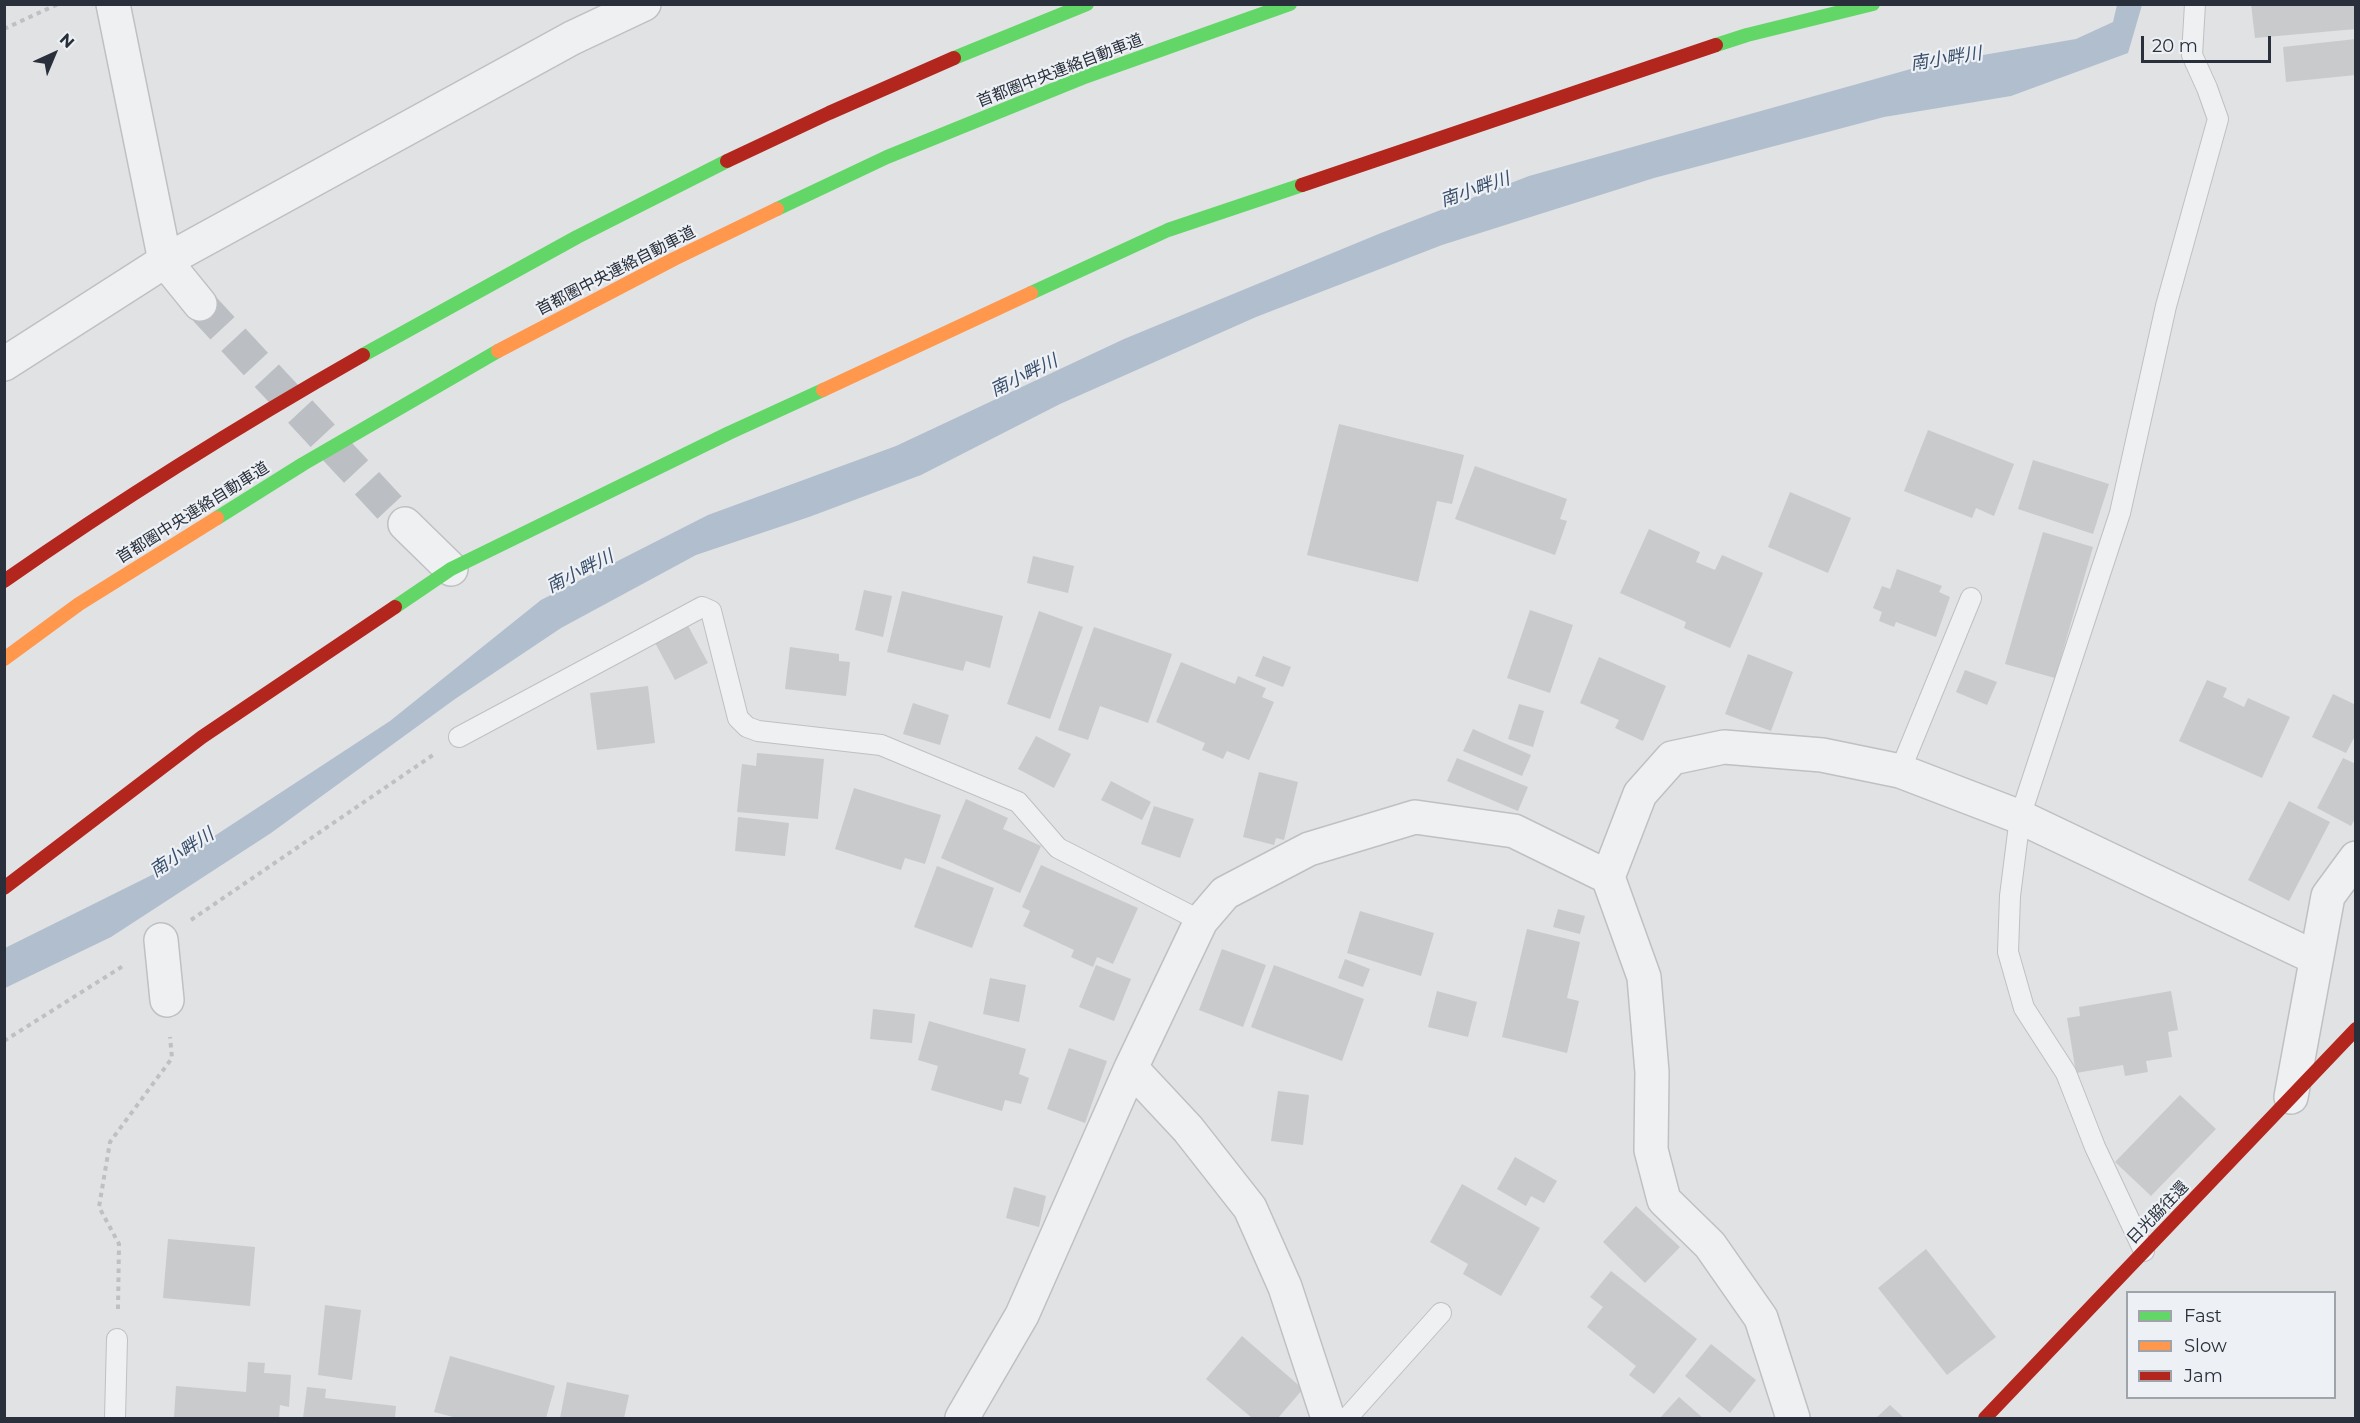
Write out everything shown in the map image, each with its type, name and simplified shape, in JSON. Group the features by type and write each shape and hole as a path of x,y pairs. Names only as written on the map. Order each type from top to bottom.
{"main road":[{"path":"4,581 264,411 640,202 853,101 1052,16 1087,4"},
{"name":"首都圏中央連絡自動車道","path":"4,659 79,603 303,464 473,364 674,259 888,157 1082,78 1290,4"},
{"path":"4,888 201,737 452,569 729,433 1168,230 1747,35 1873,4"},
{"name":"日光脇往還","path":"1985,1419 2355,1029"}],"street":[{"path":"112,4 165,261 200,304"},
{"path":"4,364 165,261 572,38 644,4"},
{"path":"405,524 452,569"},
{"path":"1794,1419 1761,1318 1710,1245 1664,1200 1651,1150 1652,1072 1644,977 1608,877 1640,794 1672,758 1724,747 1822,755 1900,771 2020,817 2316,958"},
{"path":"962,1419 1023,1315 1131,1068 1201,921 1225,893 1309,849 1415,817 1514,831 1608,877"},
{"path":"2291,1097 2328,896 2355,858"},
{"path":"161,940 167,1000"},
{"path":"1131,1068 1188,1129 1250,1208 1285,1287 1328,1419"}],"lane":[{"path":"2144,1251 2094,1147 2066,1073 2024,1008 2008,952 2010,896 2020,817 2121,513 2166,306 2218,119 2207,87 2192,55 2194,4"},
{"path":"1900,771 1971,598"},
{"path":"459,737 702,607 711,611 738,718 747,727 758,731 881,745 1018,802 1058,848 1201,921"},
{"path":"1347,1419 1441,1313"},
{"path":"115,1419 117,1339"}],"path":[{"path":"4,29 58,4"},
{"path":"4,1041 89,989 459,737"},
{"path":"117,1339 119,1244 99,1206 110,1142 172,1058 167,1000"}],"water":[{"path":"2117,5 2142,5 2128,53 2011,96 1884,117 1654,178 1442,245 1256,317 1060,404 921,475 809,517 696,555 561,628 455,699 271,833 111,937 5,988 5,948 164,869 390,721 541,600 708,515 896,446 1124,339 1381,233 1529,176 1925,65 2076,39 2113,22"}],"building":[{"path":"2251,4 2356,4 2356,29 2255,38"},
{"path":"2356,39 2356,75 2286,82 2283,47"},
{"path":"1339,424 1464,455 1452,504 1437,501 1418,582 1307,555"},
{"path":"1928,430 2014,464 1994,516 1976,508 1972,518 1904,491"},
{"path":"2033,460 2109,484 2093,534 2018,509"},
{"path":"1475,466 1567,499 1560,519 1567,521 1555,555 1455,519"},
{"path":"1790,492 1851,518 1828,573 1768,547"},
{"path":"1649,529 1700,552 1696,562 1715,570 1722,555 1763,573 1730,648 1684,628 1686,622 1620,593"},
{"path":"2043,532 2093,547 2055,678 2005,664"},
{"path":"1033,556 1074,566 1068,593 1027,583"},
{"path":"1897,569 1942,586 1939,592 1950,597 1936,637 1896,622 1894,627 1879,621 1882,612 1873,608 1882,586 1890,589"},
{"path":"864,590 892,596 883,637 855,630"},
{"path":"902,591 1003,616 990,668 966,661 963,671 887,652"},
{"path":"1530,610 1573,625 1550,693 1507,678"},
{"path":"1039,611 1083,627 1050,719 1007,704"},
{"path":"686,622 708,663 675,680 653,639"},
{"path":"1094,627 1172,654 1148,723 1100,706 1088,740 1058,730"},
{"path":"790,647 839,654 839,661 850,662 846,696 785,689"},
{"path":"1748,654 1793,672 1771,731 1725,714"},
{"path":"1263,656 1291,667 1283,687 1255,676"},
{"path":"1599,657 1666,686 1643,741 1615,728 1619,720 1580,703"},
{"path":"1181,662 1235,684 1238,676 1266,688 1262,697 1274,702 1249,760 1227,751 1223,759 1202,750 1205,743 1156,722"},
{"path":"1965,670 1997,682 1987,705 1956,692"},
{"path":"2207,680 2227,688 2223,697 2244,707 2248,698 2290,717 2262,778 2179,741"},
{"path":"648,686 655,743 597,750 590,693"},
{"path":"2333,694 2356,705 2356,734 2346,753 2312,737"},
{"path":"913,703 949,715 940,745 903,734"},
{"path":"1519,704 1544,711 1533,747 1508,739"},
{"path":"1473,729 1531,755 1522,776 1463,751"},
{"path":"1036,736 1071,754 1054,788 1018,769"},
{"path":"757,753 824,759 818,819 737,812 742,764 756,766"},
{"path":"1457,758 1528,787 1518,811 1447,781"},
{"path":"2343,758 2356,764 2356,817 2351,826 2317,808"},
{"path":"1259,772 1298,782 1284,840 1276,838 1274,845 1243,837"},
{"path":"1111,781 1151,802 1142,820 1101,800"},
{"path":"854,788 941,815 925,864 905,858 901,870 835,849"},
{"path":"966,799 1008,818 1003,829 1041,846 1020,893 941,858"},
{"path":"2289,801 2330,822 2289,901 2248,880"},
{"path":"1154,806 1194,819 1180,858 1141,844"},
{"path":"738,817 789,823 785,856 735,851"},
{"path":"1041,865 1138,908 1113,964 1097,957 1093,967 1071,957 1074,950 1023,926 1030,911 1022,907"},
{"path":"937,866 994,888 972,948 914,927"},
{"path":"1558,909 1585,916 1580,934 1553,927"},
{"path":"1360,911 1434,933 1421,976 1347,953"},
{"path":"1527,929 1580,942 1567,998 1579,1001 1567,1053 1502,1037"},
{"path":"1222,949 1266,965 1243,1027 1199,1010"},
{"path":"1345,959 1370,969 1363,987 1338,978"},
{"path":"1096,965 1131,979 1114,1021 1079,1007"},
{"path":"1274,965 1364,999 1342,1061 1251,1027"},
{"path":"990,978 1026,985 1019,1022 983,1014"},
{"path":"1437,991 1477,1002 1468,1037 1428,1027"},
{"path":"2171,991 2178,1030 2168,1032 2172,1057 2146,1061 2148,1072 2125,1076 2123,1065 2076,1073 2067,1018 2080,1016 2079,1007"},
{"path":"873,1009 915,1014 912,1043 870,1039"},
{"path":"929,1021 1026,1049 1019,1074 1029,1078 1021,1104 1005,1100 1002,1111 931,1090 938,1066 918,1060"},
{"path":"1069,1048 1107,1061 1085,1123 1047,1109"},
{"path":"1278,1091 1309,1095 1303,1145 1271,1141"},
{"path":"2180,1095 2216,1129 2151,1196 2115,1162"},
{"path":"1515,1157 1557,1181 1544,1203 1531,1196 1526,1206 1497,1189"},
{"path":"1462,1184 1540,1228 1501,1296 1463,1274 1468,1264 1430,1242"},
{"path":"1014,1187 1046,1196 1039,1227 1006,1218"},
{"path":"1636,1206 1680,1247 1645,1283 1603,1242"},
{"path":"168,1239 255,1247 250,1306 163,1298"},
{"path":"1926,1249 1996,1337 1947,1375 1878,1288"},
{"path":"1611,1271 1697,1339 1654,1394 1629,1375 1636,1366 1587,1327 1603,1307 1590,1297"},
{"path":"325,1305 361,1310 352,1380 318,1375"},
{"path":"1242,1336 1303,1389 1278,1418 1252,1418 1206,1379"},
{"path":"1711,1344 1756,1380 1730,1413 1685,1376"},
{"path":"450,1356 555,1386 546,1418 457,1418 434,1412"},
{"path":"248,1362 265,1363 264,1373 291,1375 289,1407 280,1405 279,1418 174,1418 176,1386 246,1392"},
{"path":"567,1382 629,1395 624,1418 560,1418"},
{"path":"307,1387 326,1389 325,1398 396,1406 395,1418 303,1418"},
{"path":"1679,1397 1703,1418 1660,1418"},
{"path":"1890,1405 1904,1418 1876,1418"}],"tunnel":[{"path":"200,304 405,524"}],"traffic: fast":[{"path":"954,58 1087,4"},
{"path":"777,209 887,157 1082,78 1290,4"},
{"path":"1716,45 1747,35 1873,4"},
{"path":"363,355 577,237 727,161"},
{"path":"1031,293 1168,230 1302,185"},
{"path":"217,518 303,464 498,351"},
{"path":"395,607 451,569 729,433 823,390"}],"traffic: slow":[{"path":"498,351 674,259 777,209"},
{"path":"823,390 1031,293"},
{"path":"4,659 79,604 217,518"}],"traffic: jam":[{"path":"1302,185 1716,45"},
{"path":"727,161 954,58"},
{"path":"4,581 181,464 271,408 363,355"},
{"path":"4,888 202,737 395,607"},
{"path":"1985,1418 2356,1029"}],"water label":[{"name":"南小畔川","path":"1946,59"},
{"name":"南小畔川","path":"1475,190"},
{"name":"南小畔川","path":"1024,376"},
{"name":"南小畔川","path":"580,572"},
{"name":"南小畔川","path":"182,853"}]}
